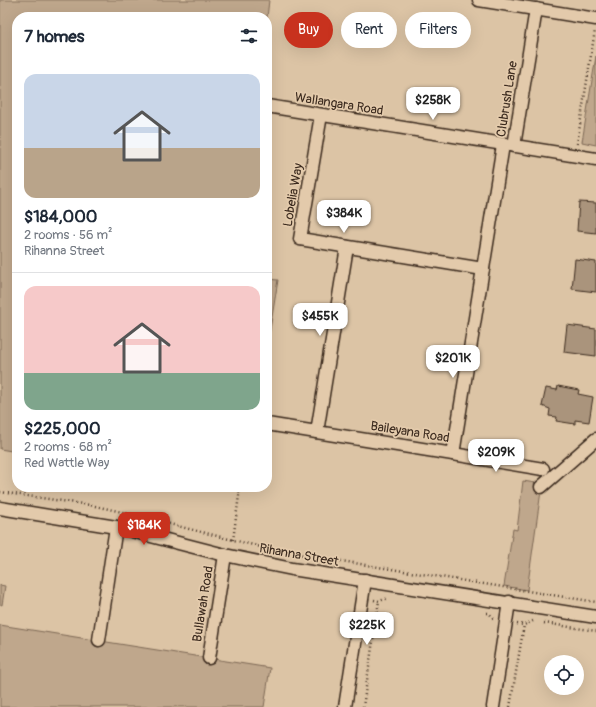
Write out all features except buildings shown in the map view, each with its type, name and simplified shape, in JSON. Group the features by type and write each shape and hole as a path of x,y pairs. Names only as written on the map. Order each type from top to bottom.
{"street":[{"path":"479,0 596,19"},
{"name":"Clubrush Lane","path":"508,146 536,9"},
{"name":"Wallangara Road","path":"272,107 596,160"},
{"name":"Lobelia Way","path":"321,115 300,239 483,269"},
{"name":"Baileyana Road","path":"272,425 453,454 483,269 508,146"},
{"path":"317,432 347,247"},
{"path":"541,487 596,439"},
{"path":"453,454 544,469"},
{"name":"Rihanna Street","path":"0,508 116,527 225,555 292,569 509,602 596,617"},
{"path":"99,640 116,527"},
{"name":"Bullawah Road","path":"209,658 225,555"},
{"path":"345,707 366,580"},
{"path":"493,707 509,602"}],"path":[{"path":"575,156 596,27"},
{"path":"0,492 90,505 273,550 596,602"},
{"path":"233,540 239,492"},
{"path":"362,707 379,601"},
{"path":"510,707 524,625"}],"shaded area":[{"path":"0,0 269,0 268,12 12,12 12,451 0,449"},
{"path":"596,56 596,145 582,142"},
{"path":"272,279 278,280 272,317"},
{"path":"523,481 542,484 527,590 504,586 513,529 517,530"},
{"path":"0,585 5,586 2,605 0,604"},
{"path":"0,625 270,668 264,707 0,707"}]}
